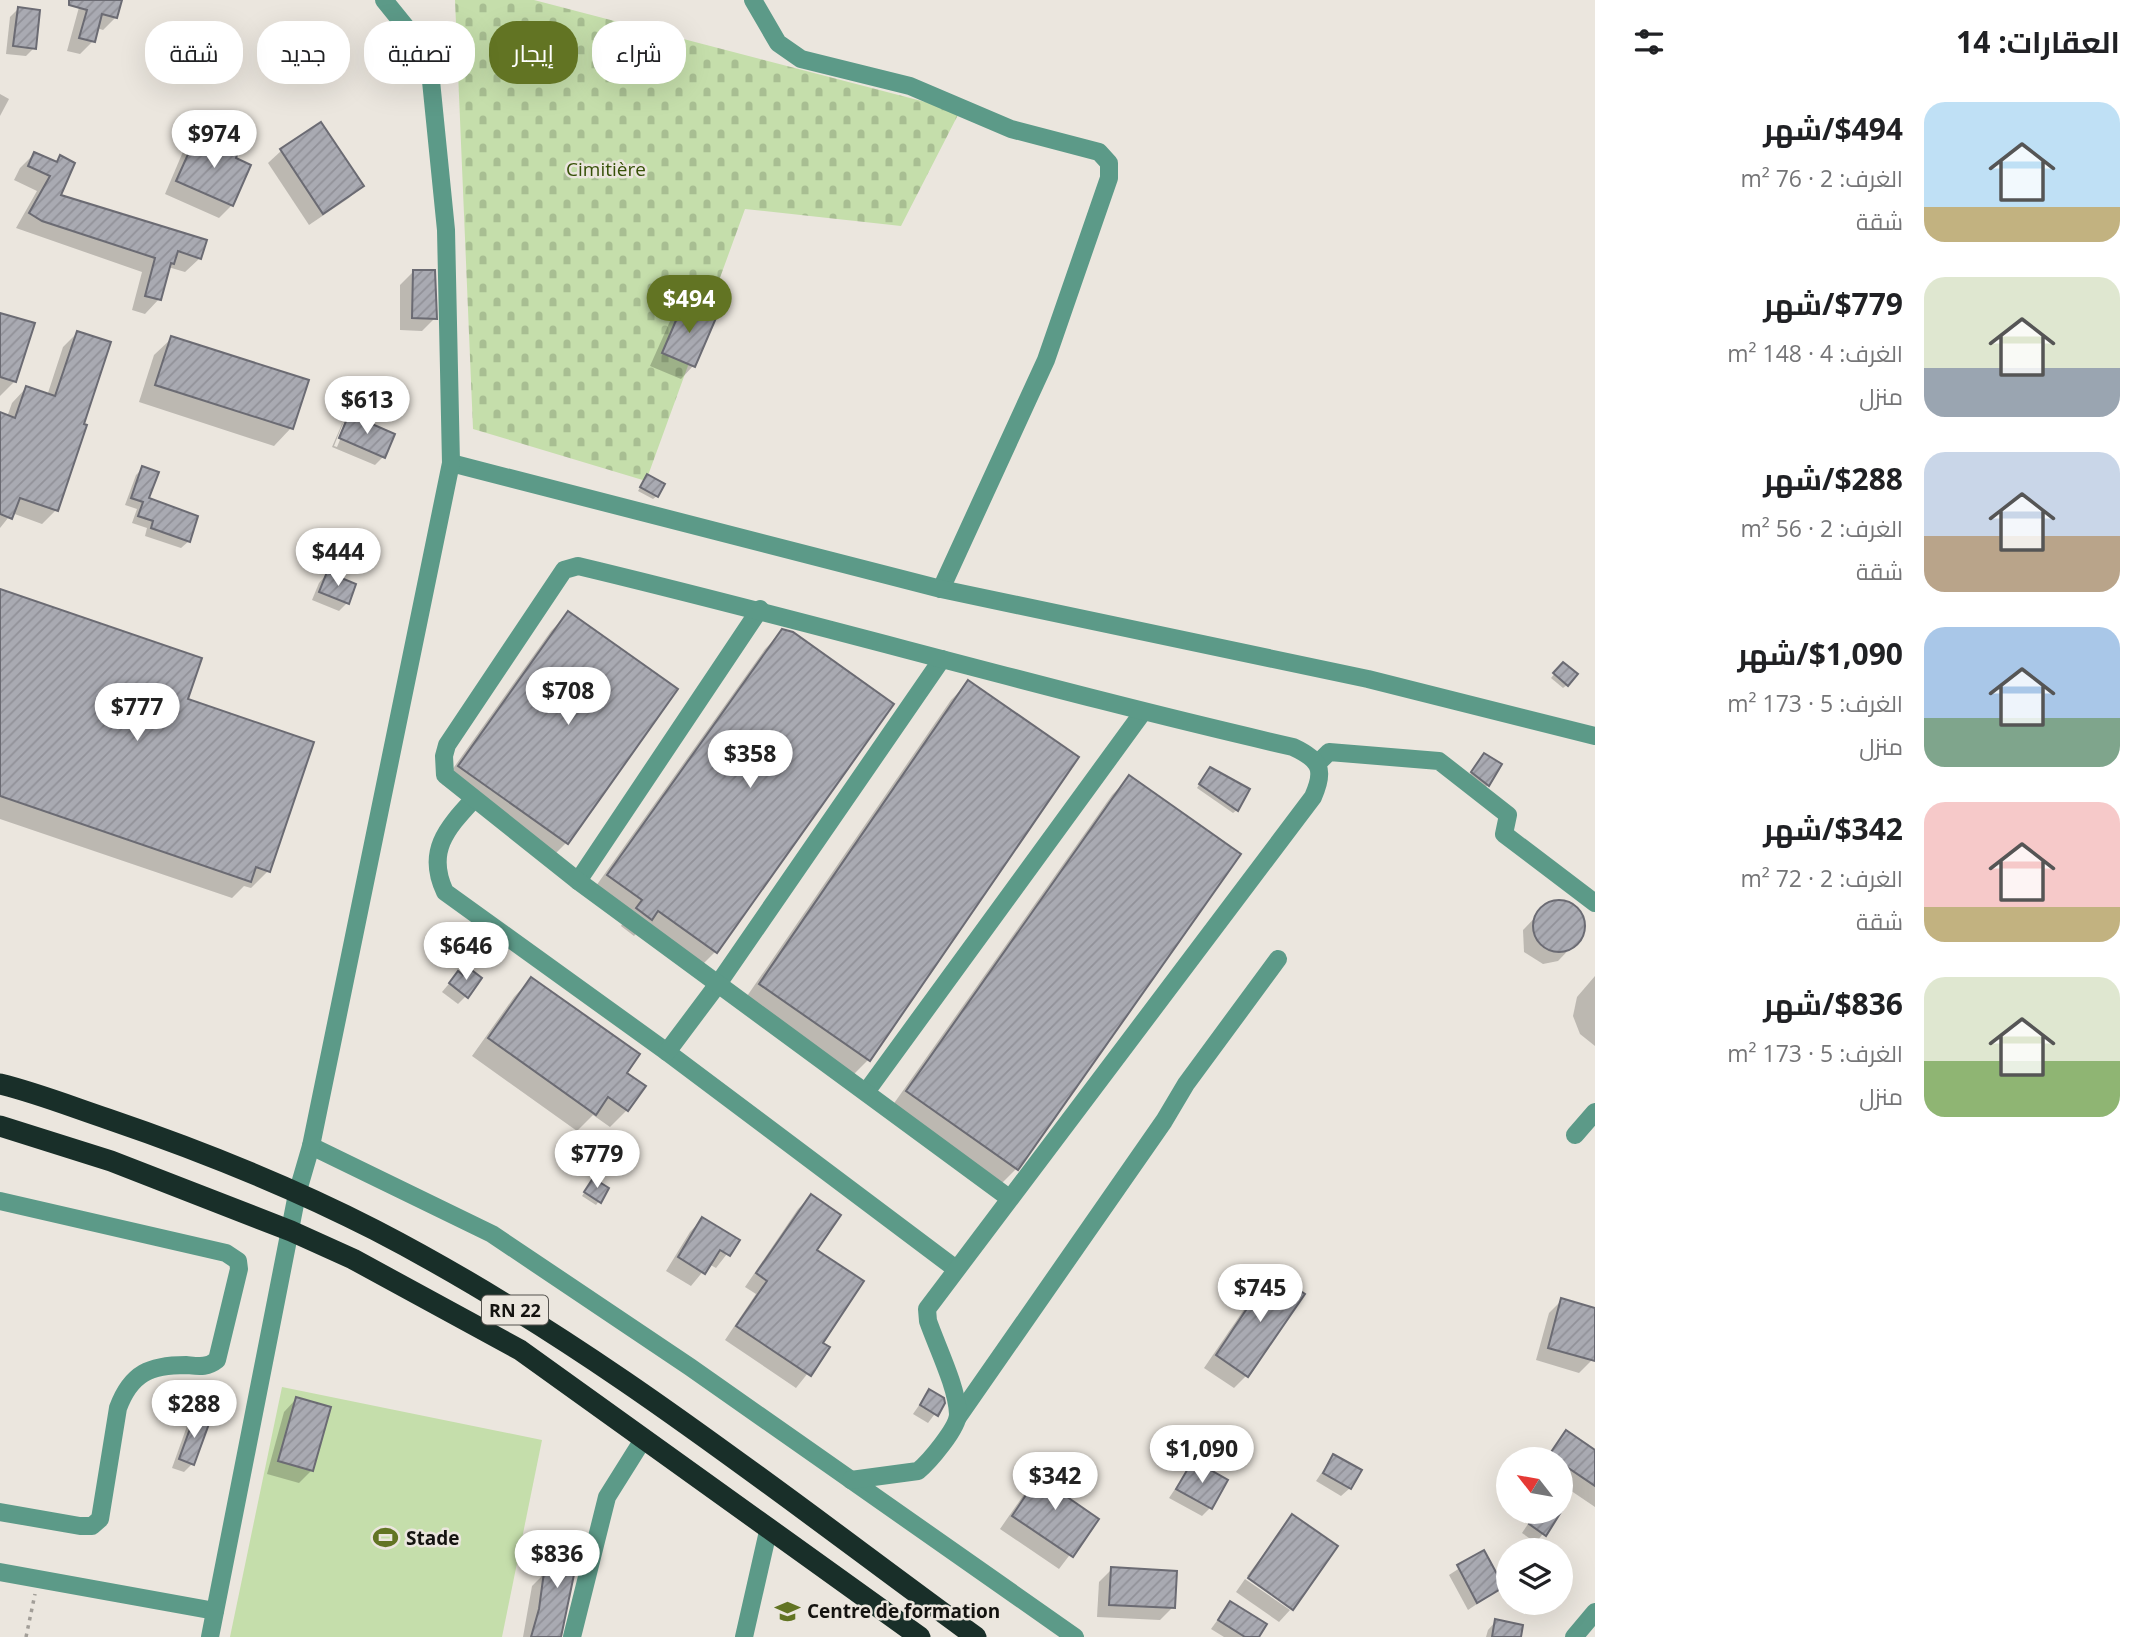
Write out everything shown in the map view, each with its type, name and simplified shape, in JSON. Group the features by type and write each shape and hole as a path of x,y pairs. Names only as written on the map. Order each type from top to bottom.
{"highway":[{"name":"RN 22","path":"0,1084 188,1146 375,1230 501,1301 623,1379 976,1637"},
{"name":"RN 22","path":"0,1126 111,1161 291,1231 353,1259 520,1350 920,1637"}],"street":[{"path":"209,1637 297,1194 311,1146 451,463 446,230 430,71 418,42 384,0"},
{"path":"752,0 778,43 800,59 910,86 1011,129 1099,152 1109,163 1109,178 1046,360 941,589"},
{"path":"451,463 941,589 1368,679 1595,736"},
{"path":"958,1417 956,1401 928,1321 928,1309 1313,797 1321,778 1317,764 1307,754 1293,747 1143,712 760,609 578,566 564,570 447,745 445,775 578,881 1009,1198"},
{"path":"578,881 760,609"},
{"path":"667,1052 718,984 942,659"},
{"path":"866,1092 1143,712"},
{"path":"1317,764 1329,752 1439,761 1508,815 1504,834 1595,903"},
{"path":"473,800 447,829 438,852 436,873 446,892 667,1052 956,1269"},
{"path":"851,1480 918,1471 926,1465 1186,1084 1278,959"},
{"path":"1575,1135 1595,1112"},
{"path":"311,1146 492,1234 851,1480 1074,1637"},
{"path":"0,1201 226,1253 238,1261 239,1269 217,1360 202,1367 162,1367 138,1374 124,1393 118,1408 100,1519 92,1526 80,1526 0,1512"},
{"path":"572,1637 607,1497 644,1438"},
{"path":"874,1496 901,1459"},
{"path":"744,1637 769,1527"},
{"path":"0,1572 215,1612"},
{"path":"1574,1637 1595,1612"}],"path":[{"path":"26,1637 38,1578"}],"green space":[{"name":"Cimitière","path":"455,0 534,0 615,21 592,21 592,84 686,84 686,40 960,111 901,226 745,209 646,481 473,429 459,84 475,84 475,21 456,21"},
{"name":"Stade","path":"282,1387 542,1440 502,1637 230,1637"}],"building":[{"path":"69,0 122,0 117,18 102,14 95,42 79,38 87,10 69,5"},
{"path":"18,7 40,10 36,49 13,46"},
{"path":"321,122 364,186 323,214 280,149"},
{"path":"198,132 239,150 236,158 251,165 233,206 176,181"},
{"path":"34,152 57,162 60,155 75,163 61,195 207,240 201,259 178,251 174,264 171,263 161,300 145,296 155,258 42,221 29,213 50,176 28,166"},
{"path":"413,270 435,270 437,319 412,318"},
{"path":"683,304 716,318 695,367 662,353"},
{"path":"0,313 35,323 16,382 0,377"},
{"path":"77,331 111,342 58,511 20,498 12,519 0,514 0,412 15,418 26,386 55,396"},
{"path":"171,336 309,380 293,429 155,385"},
{"path":"349,414 395,434 385,458 339,438"},
{"path":"142,466 159,472 149,498 198,516 190,542 151,528 153,521 138,516 143,502 131,498"},
{"path":"647,474 665,484 658,497 640,487"},
{"path":"327,572 356,584 349,604 319,592"},
{"path":"0,589 202,658 188,699 314,742 270,872 256,867 251,882 0,796"},
{"path":"568,611 678,689 568,844 458,766"},
{"path":"782,629 793,632 894,704 717,953 658,911 652,920 636,908 642,900 607,875"},
{"path":"1563,662 1578,674 1568,686 1553,673"},
{"path":"968,680 1079,757 870,1061 759,984"},
{"path":"1484,753 1502,764 1489,786 1471,772"},
{"path":"1210,767 1250,789 1238,811 1199,784"},
{"path":"1129,775 1241,854 1018,1170 906,1091"},
{"path":"1559,900 1569,902 1577,908 1583,916 1583,936 1577,944 1569,950 1559,952 1549,950 1541,944 1535,936 1533,926 1535,916 1541,908 1549,902"},
{"path":"469,968 482,978 468,998 449,983 458,971 463,975"},
{"path":"531,977 640,1054 627,1073 646,1086 628,1111 608,1097 596,1115 488,1038"},
{"path":"593,1178 609,1188 601,1203 584,1192"},
{"path":"811,1194 841,1215 817,1250 864,1281 823,1343 830,1347 811,1376 736,1326 767,1281 756,1273"},
{"path":"702,1217 740,1240 730,1256 720,1250 705,1274 678,1257"},
{"path":"1272,1271 1305,1294 1248,1377 1216,1355"},
{"path":"1561,1298 1595,1308 1595,1361 1548,1348"},
{"path":"929,1389 944,1398 945,1403 938,1416 920,1405"},
{"path":"296,1397 331,1407 313,1471 278,1461"},
{"path":"195,1415 210,1421 194,1465 179,1459"},
{"path":"1566,1430 1595,1450 1595,1486 1573,1471 1573,1447 1554,1447"},
{"path":"1333,1454 1362,1470 1351,1489 1323,1473"},
{"path":"1193,1460 1228,1480 1212,1509 1176,1489"},
{"path":"1048,1462 1069,1477 1060,1492 1099,1519 1073,1557 1012,1516"},
{"path":"1292,1514 1338,1546 1293,1610 1248,1578"},
{"path":"1529,1524 1554,1524 1546,1536"},
{"path":"558,1537 581,1541 561,1637 531,1637 539,1609 544,1572 551,1573"},
{"path":"1484,1550 1496,1572 1496,1592 1477,1603 1457,1565"},
{"path":"1111,1567 1177,1571 1175,1608 1109,1605"},
{"path":"1230,1601 1267,1624 1259,1637 1245,1637 1218,1620"},
{"path":"1495,1619 1523,1625 1521,1637 1492,1637"}],"place":[{"name":"Stade","path":"386,1538"},
{"name":"Centre de formation","path":"787,1611"}]}
